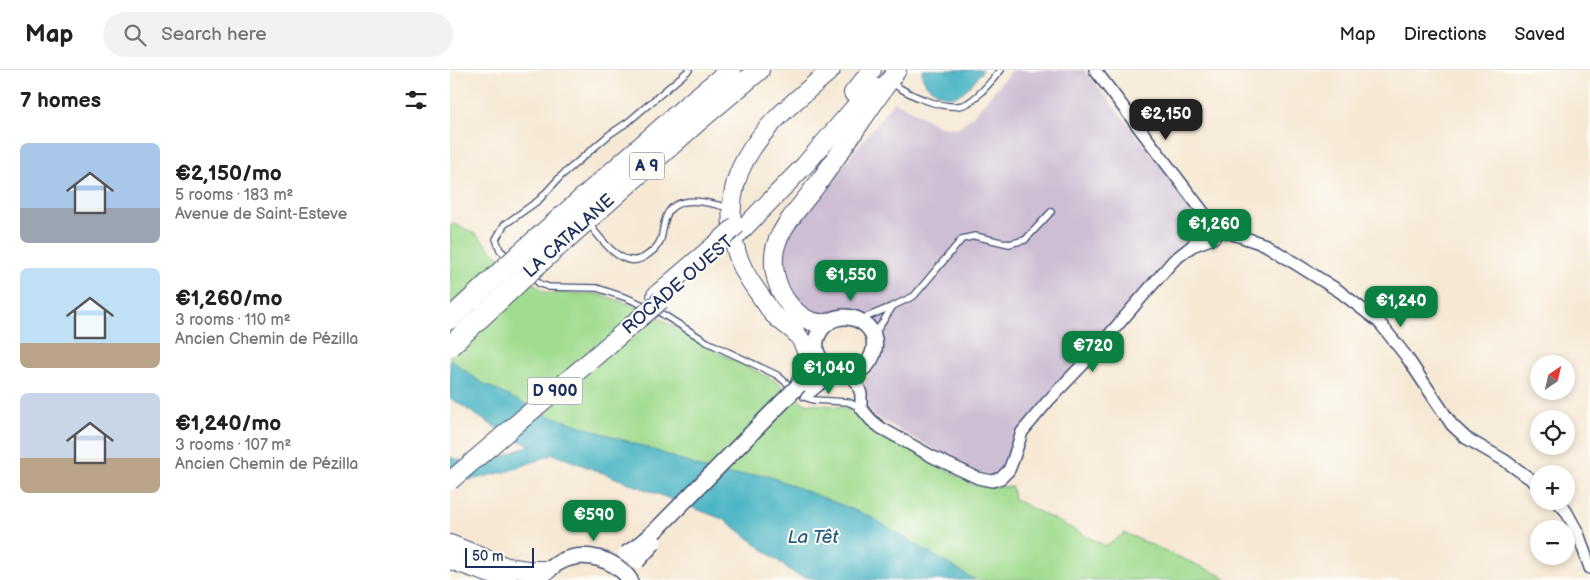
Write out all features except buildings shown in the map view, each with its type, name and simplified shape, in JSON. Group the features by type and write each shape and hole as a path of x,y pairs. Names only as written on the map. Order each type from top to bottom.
{"highway":[{"name":"LA CATALANE","path":"450,319 521,253 687,106 731,70"},
{"name":"LA CATALANE","path":"450,346 585,220 759,70"},
{"path":"803,388 808,360 805,346 797,333 773,314 754,287 741,265 731,230 736,182 744,161 759,139 781,114 831,70"},
{"name":"ROCADE OUEST","path":"731,230 795,161 872,70"},
{"name":"ROCADE OUEST","path":"450,481 658,298 804,166 886,70"},
{"path":"826,323 816,324 805,319 794,310 785,298 778,284 774,269 777,242 785,227 898,79"},
{"path":"754,287 777,311 799,326 816,345"},
{"name":"ROCADE OUEST","path":"450,471 658,298"},
{"path":"450,544 507,566 543,575"},
{"path":"450,560 508,580"},
{"path":"450,569 480,580"}],"main road":[{"path":"634,580 631,557 638,546 803,388 829,376 857,372 864,368 871,359 874,348 873,337 868,327 860,320 846,316 826,323 820,331 816,345 814,366 803,388"},
{"path":"816,345 819,358 824,366 832,371 845,374"},
{"path":"543,575 561,561 576,557 592,557 607,561 618,567 630,580"},
{"path":"607,561 631,557"}],"street":[{"path":"1095,70 1210,221 1221,230 1266,245 1339,291 1379,322 1406,356 1452,425 1466,438 1504,460 1530,479"},
{"path":"845,374 857,384 861,408 881,428 978,478 992,481 1001,478 1009,470 1014,460 1022,432 1173,261 1192,246 1210,221"},
{"path":"1192,246 1213,238 1221,230"},
{"path":"1566,510 1578,532 1590,568"}],"lane":[{"path":"689,70 561,176 539,200 504,225 496,239 500,250 540,284 550,287 598,288 627,298 659,312 707,342 777,376 805,398 848,402 861,408"},
{"path":"898,79 913,96 947,106 956,106 966,104 978,95 1001,70"},
{"path":"585,220 614,254 633,260 644,258 656,249 661,239 662,228 667,215 675,205 688,202 710,204 731,230"},
{"path":"860,320 914,296 962,239 975,236 1009,244 1024,240 1051,212"},
{"path":"873,337 893,306"}],"shaded area":[{"path":"1012,70 1085,70 1203,219 1026,421 1006,466 996,474 985,474 972,470 876,417 867,406 864,389 868,375 876,366 881,354 882,333 863,313 840,309 825,316 814,318 789,291 782,265 785,240 894,101 939,126 957,128 972,117"}],"green space":[{"path":"450,224 454,224 477,235 493,252 546,293 597,294 627,303 658,317 705,346 774,380 804,403 842,407 858,414 870,427 975,486 1012,487 1014,499 1106,546 1125,533 1222,576 1226,580 975,580 869,516 766,475 721,475 547,415 482,383 450,359"}],"water":[{"path":"922,70 983,70 961,94 949,97 927,86 923,79"},
{"name":"La Têt","path":"450,359 482,383 547,415 657,451 721,475 766,475 869,516 975,580 818,580 795,574 725,520 553,454 509,471 470,480 450,474 450,457 471,464 504,456 531,445 513,439 450,398"}]}
